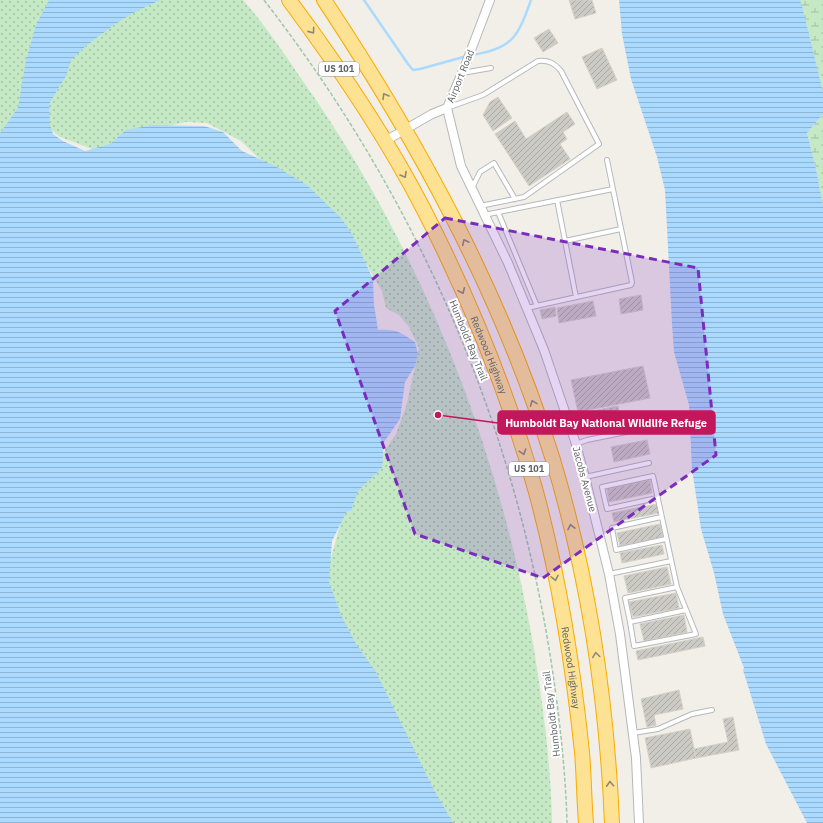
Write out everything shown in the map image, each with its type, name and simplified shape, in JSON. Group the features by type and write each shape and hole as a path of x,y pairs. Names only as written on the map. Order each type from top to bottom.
{"highway":[{"name":"Redwood Highway","path":"289,0 340,70 385,141 423,209 448,258 496,372 536,492 556,581 572,671 582,754 586,823"},
{"name":"US 101","path":"324,0 363,58 441,192 473,257 527,385 553,461 568,517 594,638 603,699 612,823"}],"street":[{"name":"Airport Road","path":"385,141 432,114 447,108 490,0"},
{"name":"Jacobs Avenue","path":"447,108 461,166 499,245 544,350 576,444 585,477 609,574 620,634 633,733 639,823"}],"lane":[{"path":"447,108 483,95 538,61 545,60 554,63 561,71 599,144 524,197 480,206"},
{"path":"463,69 491,68"},
{"path":"526,308 631,285 632,282 622,229 607,160"},
{"path":"472,188 480,172 494,163 515,199"},
{"path":"484,215 613,189"},
{"path":"557,200 576,297"},
{"path":"498,212 537,306"},
{"path":"565,241 622,229"},
{"path":"499,245 510,240"},
{"path":"512,274 522,270"},
{"path":"576,444 587,440 631,431"},
{"path":"585,477 648,463"},
{"path":"657,498 607,509 602,487 653,476 677,587 696,634 634,646 625,598 677,587"},
{"path":"661,517 612,528 616,550 666,539"},
{"path":"609,574 671,561"},
{"path":"630,622 686,610"},
{"path":"633,733 658,729 692,714 712,710"}],"path":[{"name":"Humboldt Bay Trail","path":"264,0 290,34 330,92 396,200 448,305 482,391 521,515 546,626 553,666 562,742 567,823"}],"highlighted area":[{"path":"445,218 698,268 716,455 543,578 415,534 335,311"}],"green space":[{"path":"0,0 243,0 269,32 307,87 349,151 387,217 421,286 451,356 478,427 500,500 519,574 534,649 546,736 552,823 448,823 323,586 349,494 384,452 396,434 406,407 419,348 409,327 399,315 386,308 382,291 361,256 241,141 207,123 186,122 159,128 100,152 60,137 47,127 0,146"},
{"path":"747,0 823,0 823,92 821,90"},
{"path":"823,114 823,205 807,133"}],"water":[{"path":"49,0 160,0 118,22 87,45 71,60 66,76 49,104 50,125 53,134 63,141 85,151 110,144 126,130 153,125 204,126 223,132 242,151 275,166 307,185 341,218 352,234 373,279 374,305 378,330 398,332 415,342 418,354 415,366 405,382 400,419 384,442 382,468 358,491 351,511 347,511 332,541 329,582 341,615 356,644 376,672 433,788 453,823 0,823 0,133 18,108 26,60 36,25"},
{"path":"619,0 800,0 803,10 823,92 823,114 807,133 823,205 823,823 807,823 766,744 743,670 744,668 723,614 714,573 701,529 692,469 689,405 674,352 665,190 657,157 631,79 622,34"}],"building":[{"path":"569,0 592,0 596,13 575,19"},
{"path":"549,29 558,43 543,52 534,38"},
{"path":"602,48 617,80 597,89 582,57"},
{"path":"498,97 512,118 493,131 483,115 490,102"},
{"path":"567,112 575,124 563,132 567,139 560,144 570,159 529,186 495,134 515,121 526,139"},
{"path":"641,295 643,310 621,314 619,299"},
{"path":"593,301 596,316 559,323 557,308"},
{"path":"555,307 556,316 542,319 540,310"},
{"path":"643,366 650,398 578,412 571,380"},
{"path":"618,406 620,421 591,427 588,412"},
{"path":"647,440 650,454 614,462 611,447"},
{"path":"650,480 652,493 609,502 607,489"},
{"path":"657,504 659,513 614,522 612,513"},
{"path":"660,524 663,537 620,546 617,533"},
{"path":"662,545 664,554 622,563 620,553"},
{"path":"667,567 671,584 628,593 624,576"},
{"path":"676,593 679,608 633,617 629,602"},
{"path":"684,615 687,632 644,641 640,624"},
{"path":"703,637 705,646 638,660 636,651"},
{"path":"679,690 683,709 654,715 656,725 647,727 641,699"},
{"path":"733,717 739,750 696,758 694,749 728,742 723,719"},
{"path":"690,729 696,758 651,768 645,738"}],"waterway":[{"path":"364,0 413,70 467,56"},
{"path":"472,55 497,49 512,39 522,23 531,0"}],"place":[{"name":"Humboldt Bay National Wildlife Refuge","path":"438,415"}]}
